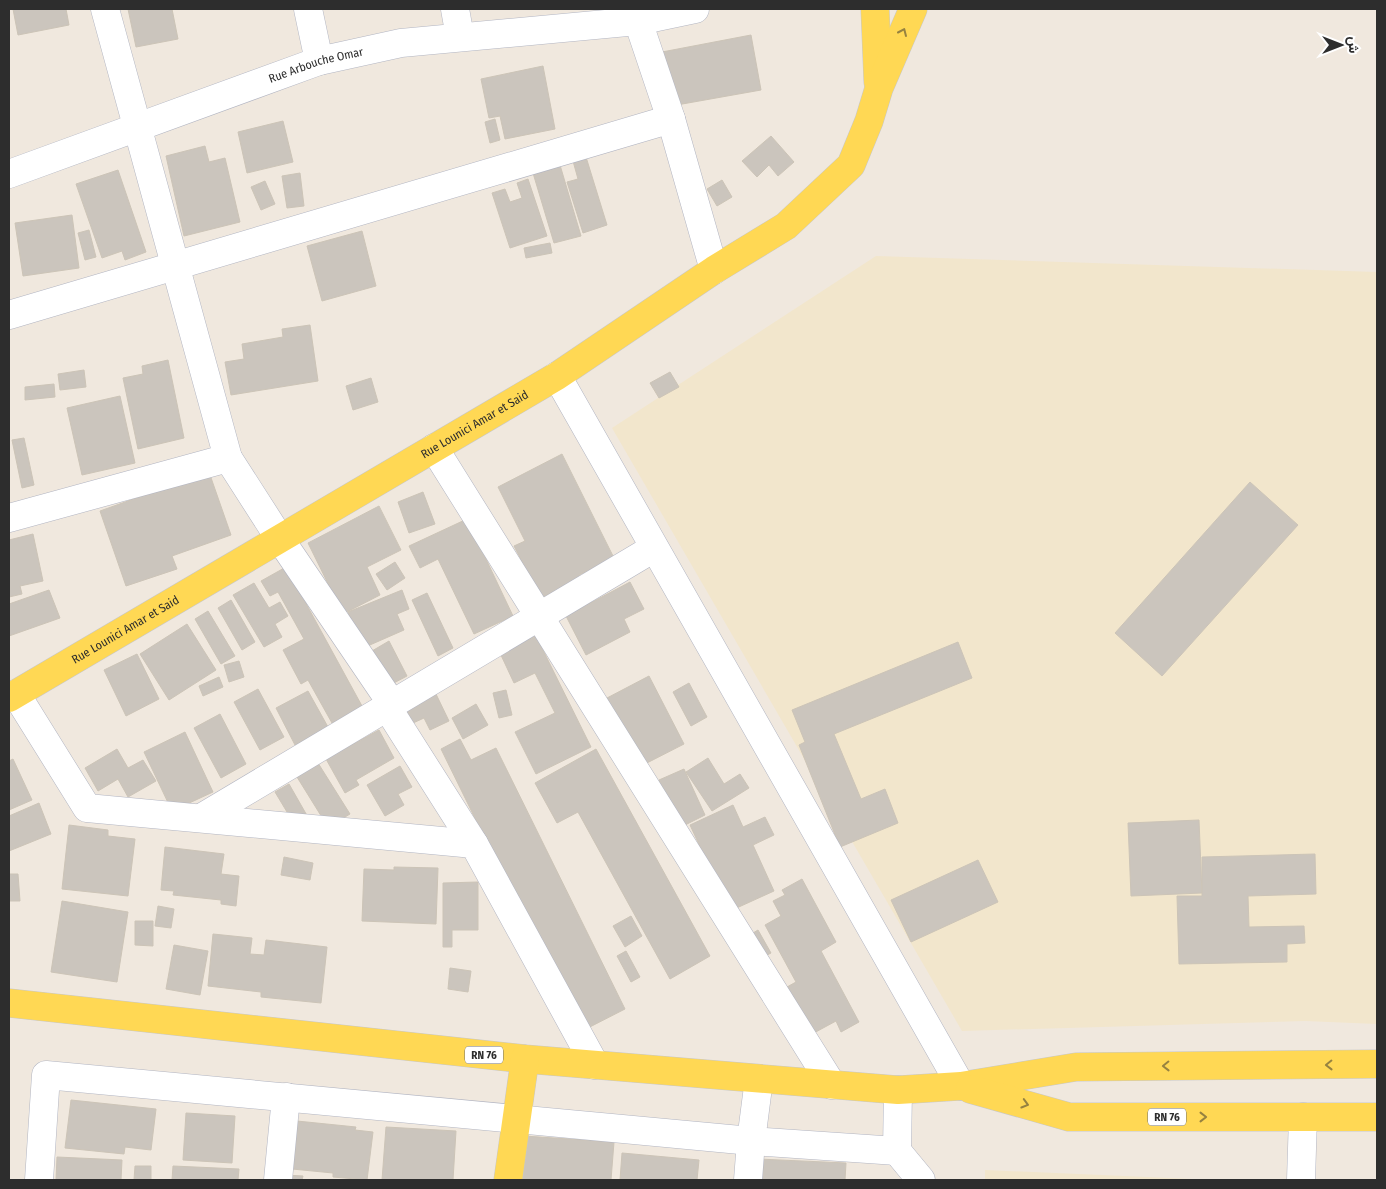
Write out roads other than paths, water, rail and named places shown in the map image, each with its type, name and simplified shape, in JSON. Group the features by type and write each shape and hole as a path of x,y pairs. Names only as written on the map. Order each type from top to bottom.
{"main road":[{"name":"Rue Lounici Amar et Said","path":"875,9 879,88"},
{"name":"Rue Lounici Amar et Said","path":"12,696 557,376 714,270 786,226 851,165 869,121 879,88 913,9"},
{"name":"RN 76","path":"9,1003 525,1059 898,1090 961,1086 1076,1067 1377,1064"},
{"path":"508,1180 525,1059"},
{"name":"RN 76","path":"961,1086 1069,1117 1377,1117"}],"street":[{"path":"105,9 228,458 389,706 474,844 595,1065"},
{"path":"308,9 319,61"},
{"path":"455,9 460,37"},
{"name":"Rue Arbouche Omar","path":"9,174 319,61 401,43 696,9"},
{"path":"636,15 671,118 714,270"},
{"path":"9,315 671,118"},
{"path":"557,376 961,1086"},
{"path":"434,448 832,1085"},
{"path":"9,518 228,458"},
{"path":"201,818 654,548"},
{"path":"12,696 87,808 474,844"},
{"path":"39,1180 46,1075 751,1141 897,1151"},
{"path":"748,1180 759,1079"},
{"path":"898,1090 897,1151 921,1180"},
{"path":"278,1180 286,1097"},
{"path":"1301,1180 1304,1117"}]}
